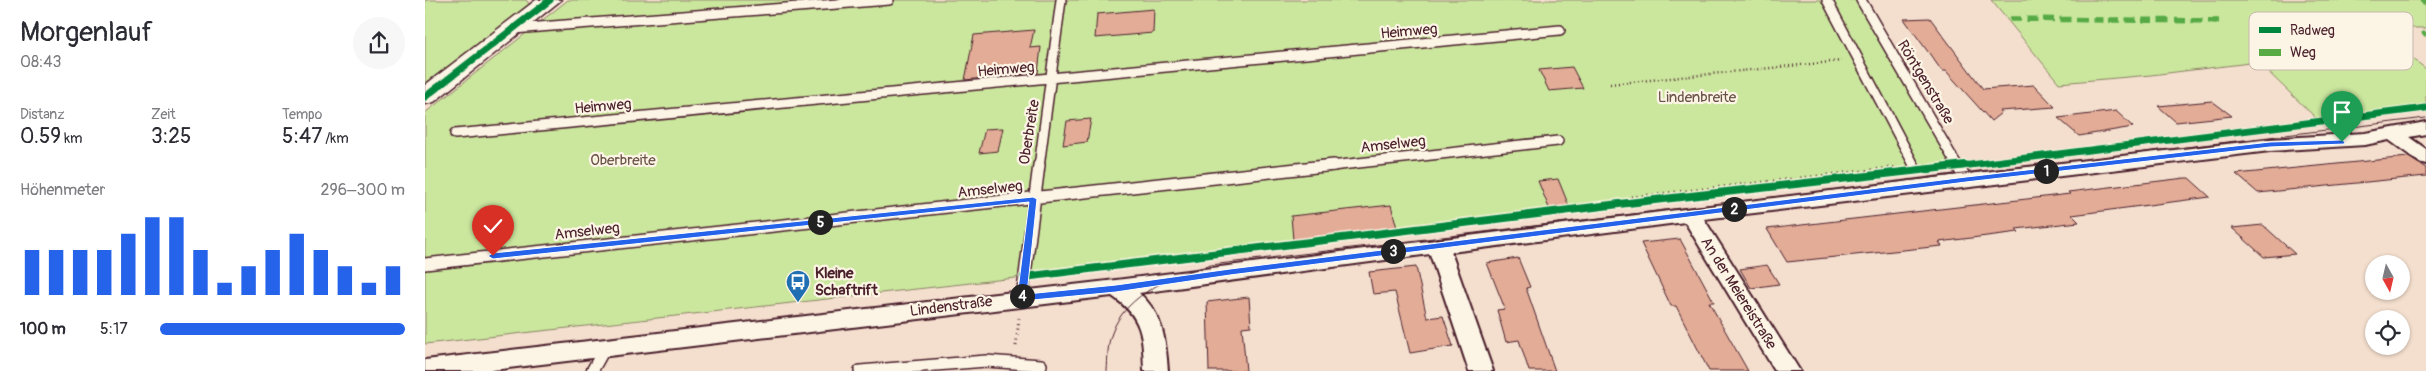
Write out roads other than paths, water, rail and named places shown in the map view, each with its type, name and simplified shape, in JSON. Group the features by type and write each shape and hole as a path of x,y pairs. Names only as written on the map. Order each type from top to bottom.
{"street":[{"path":"425,97 550,0"},
{"name":"Lindenstraße","path":"425,369 606,346 1116,288 1966,180 2270,145 2342,142 2394,135 2426,128"},
{"path":"2394,135 2426,158"},
{"name":"An der Meiereistraße","path":"1690,214 1787,371"},
{"path":"1438,246 1481,371"},
{"path":"1116,288 1137,301 1144,310 1154,337 1156,371"}],"lane":[{"path":"513,29 889,0"},
{"name":"Oberbreite","path":"1022,298 1033,199 1052,79 1061,0"},
{"path":"1827,0 1913,165"},
{"name":"Röntgenstraße","path":"1861,0 1966,180"},
{"name":"Heimweg","path":"455,134 1560,30"},
{"name":"Amselweg","path":"425,264 1558,141"},
{"path":"592,371 606,346"},
{"path":"986,361 1004,371"},
{"path":"860,371 986,361 1041,365"}],"tram line":[{"path":"1107,371 1110,338 1119,319 1128,307 1167,280 1211,265 2426,118"}],"place":[{"name":"Kleine Schaftrift","path":"798,303"}],"park label":[{"name":"Lindenbreite","path":"1697,97"}]}
